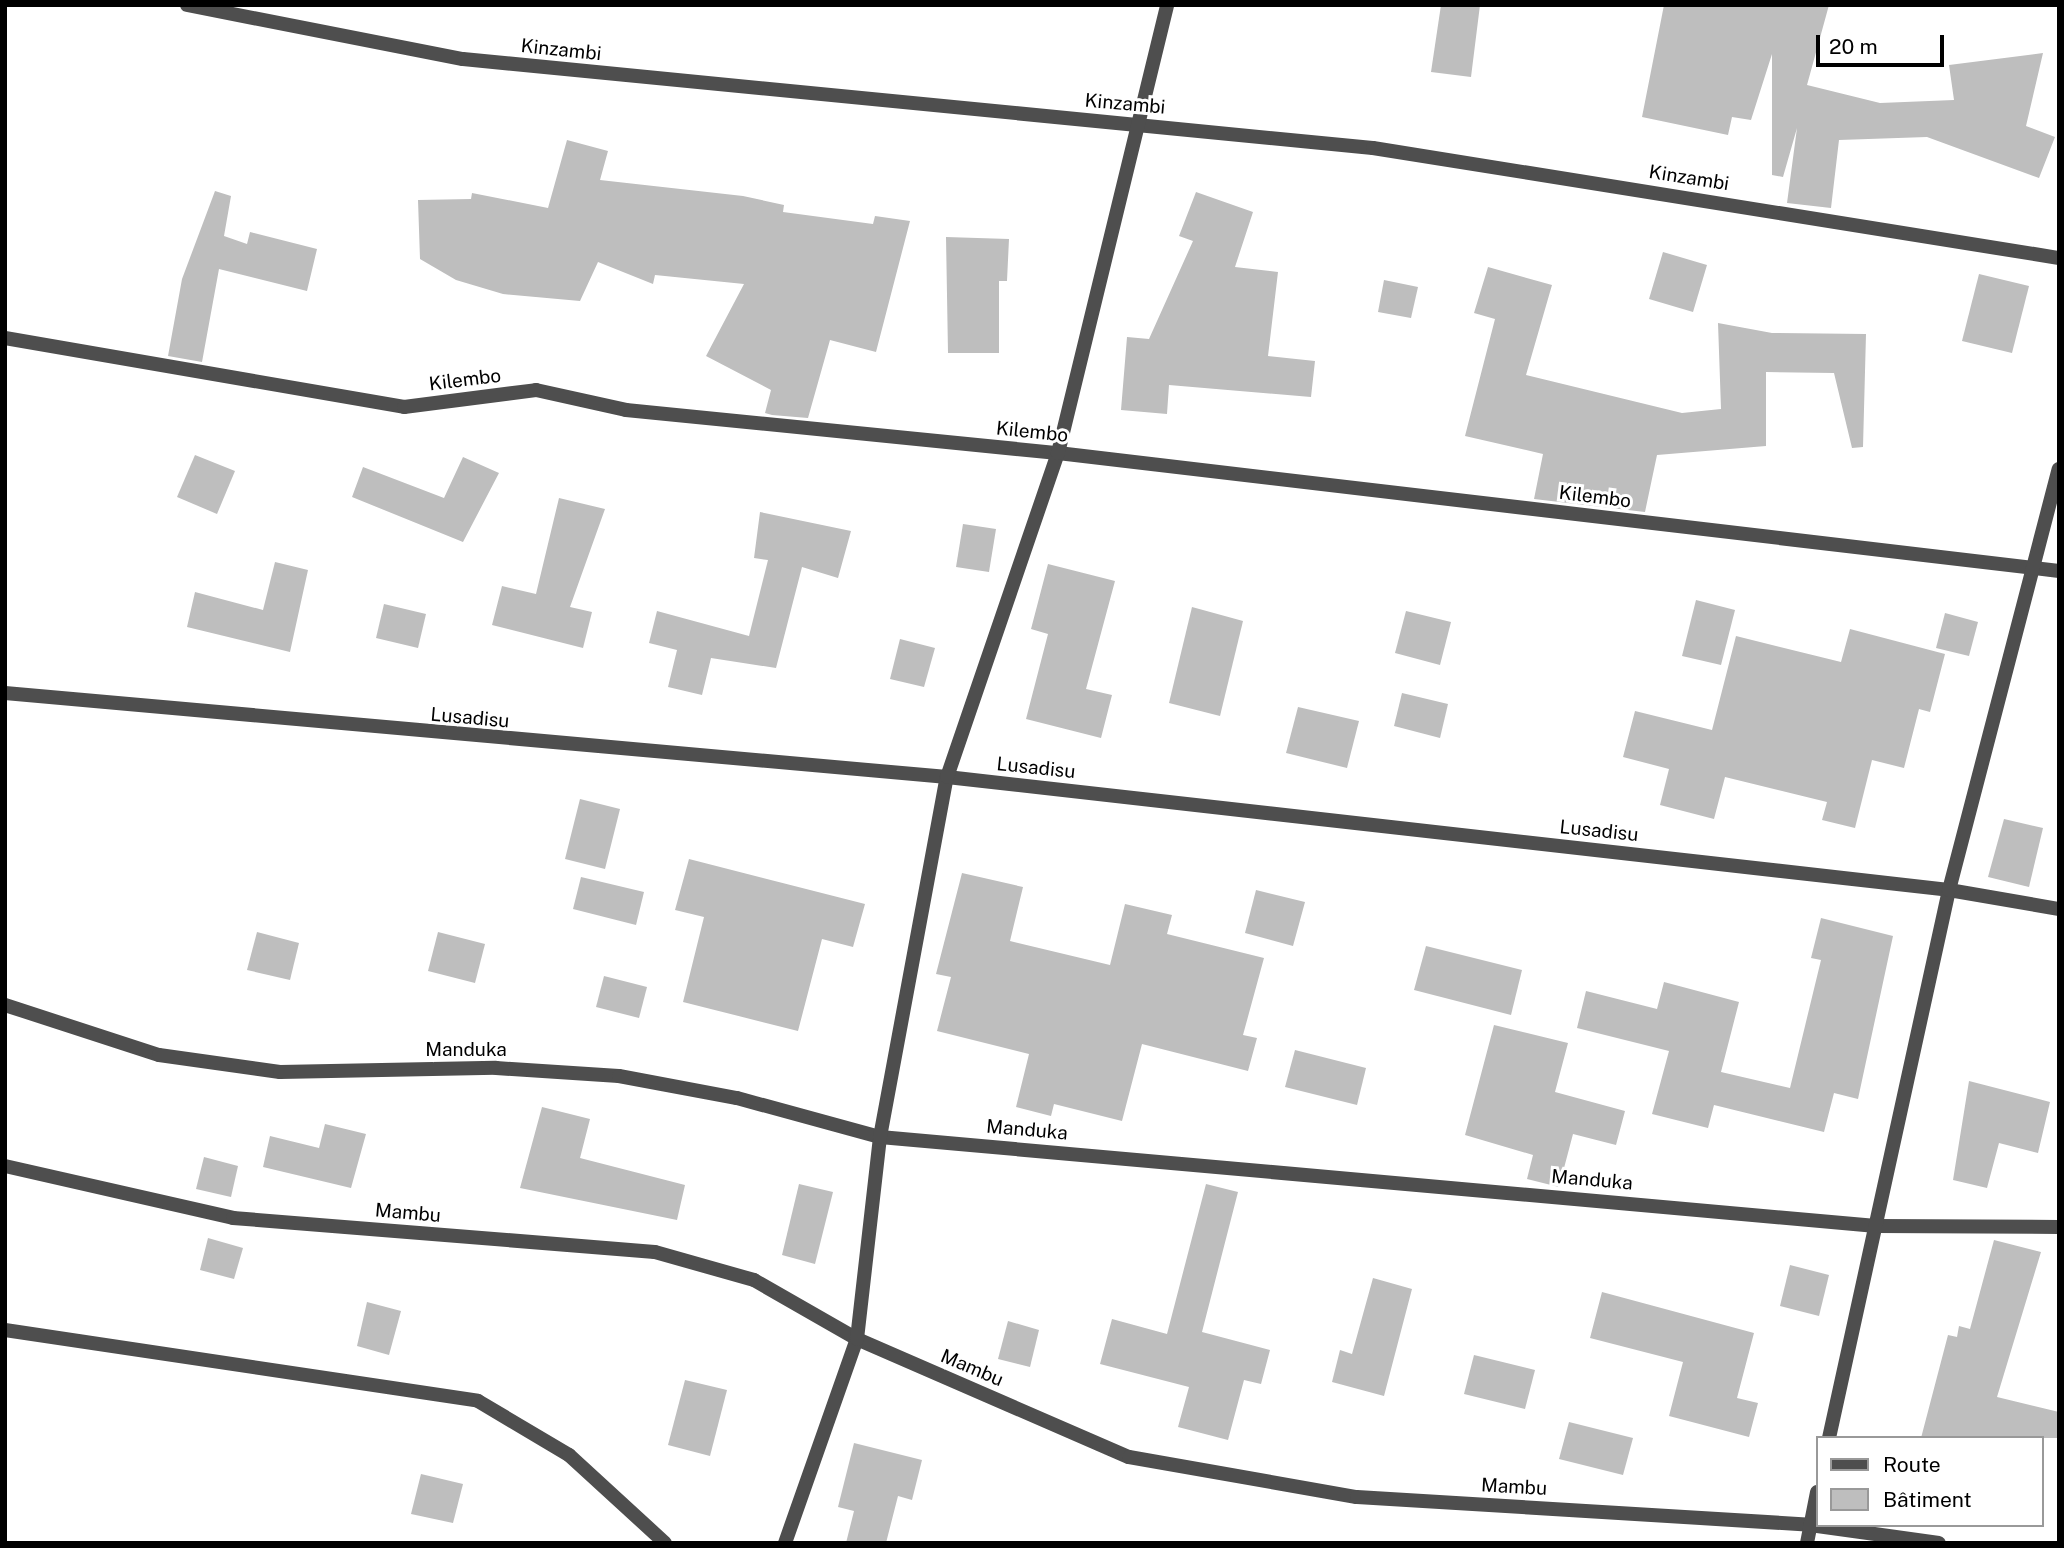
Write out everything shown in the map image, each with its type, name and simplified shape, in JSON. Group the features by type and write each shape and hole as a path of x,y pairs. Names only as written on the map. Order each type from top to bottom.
{"street":[{"name":"Kinzambi","path":"187,5 463,58 1373,148 2059,258"},
{"path":"785,1543 857,1339 880,1137 947,778 1058,453 1167,5"},
{"name":"Kilembo","path":"5,338 404,407 536,390 626,410 1058,453 2059,571"},
{"path":"1829,1436 1950,890 2028,567 2059,469"},
{"name":"Lusadisu","path":"5,693 947,778 1950,890 2059,909"},
{"name":"Manduka","path":"5,1005 159,1055 281,1072 496,1068 618,1076 737,1098 880,1137 1876,1226 2059,1227"},
{"name":"Mambu","path":"5,1166 233,1218 655,1252 754,1280 857,1339 1129,1457 1357,1497 1815,1526"},
{"path":"5,1329 478,1401 569,1455 665,1543"},
{"path":"1807,1543 1815,1501"},
{"name":"Mambu","path":"1824,1527 1939,1543"}],"building":[{"path":"1441,5 1480,5 1471,77 1431,72"},
{"path":"1664,5 1829,5 1807,85 1880,103 1954,100 1949,65 2043,53 2026,126 2055,137 2039,178 1927,137 1839,140 1831,208 1787,203 1797,128 1783,177 1772,175 1772,54 1751,120 1732,117 1728,135 1642,117"},
{"path":"567,140 608,151 600,180 743,196 784,205 783,212 873,224 875,216 910,221 876,352 830,340 808,418 772,415 765,413 771,390 706,356 744,284 655,275 653,284 598,262 580,301 503,294 456,280 420,259 418,200 471,199 472,193 548,208"},
{"path":"215,191 231,196 224,236 247,244 250,232 317,249 307,291 219,269 202,362 168,356 182,279"},
{"path":"1196,192 1253,212 1235,267 1278,272 1268,356 1315,361 1311,397 1169,385 1167,414 1121,410 1127,337 1149,339 1193,241 1179,236"},
{"path":"946,237 1009,239 1007,281 999,281 999,353 948,353"},
{"path":"1663,252 1707,265 1693,312 1649,299"},
{"path":"1488,267 1552,285 1526,375 1682,413 1721,409 1718,323 1772,333 1866,334 1863,447 1852,448 1834,373 1766,372 1766,446 1657,455 1645,512 1534,499 1543,454 1465,436 1495,319 1474,313"},
{"path":"1979,274 2029,286 2012,353 1962,341"},
{"path":"1384,280 1418,287 1411,318 1378,312"},
{"path":"195,455 235,471 217,514 177,497"},
{"path":"463,457 499,473 463,542 352,497 363,467 444,498"},
{"path":"559,498 605,509 570,607 592,612 583,648 492,625 502,586 536,594"},
{"path":"760,512 851,531 838,578 802,567 776,668 711,658 702,695 668,687 677,650 649,643 657,611 749,636 768,560 754,558"},
{"path":"963,524 996,529 989,572 956,567"},
{"path":"275,562 308,570 290,652 187,627 195,592 263,610"},
{"path":"1048,564 1115,581 1086,689 1112,695 1101,738 1026,719 1048,634 1031,629"},
{"path":"1696,600 1735,610 1721,665 1682,656"},
{"path":"384,604 426,614 418,648 376,638"},
{"path":"1192,607 1243,621 1220,716 1169,703"},
{"path":"1406,611 1451,622 1440,665 1395,653"},
{"path":"1945,613 1978,622 1969,656 1936,648"},
{"path":"1850,629 1945,654 1930,712 1919,709 1904,768 1872,760 1855,828 1822,820 1827,802 1725,777 1714,819 1660,805 1669,769 1623,757 1635,711 1712,730 1736,636 1841,662"},
{"path":"900,639 935,648 924,687 890,679"},
{"path":"1402,693 1448,704 1440,738 1394,726"},
{"path":"1298,707 1359,721 1347,768 1286,753"},
{"path":"580,799 620,809 605,869 565,859"},
{"path":"2004,819 2043,828 2029,887 1988,877"},
{"path":"689,859 865,904 853,947 822,939 798,1031 683,1002 704,917 675,910"},
{"path":"962,873 1023,887 1010,941 1110,965 1125,904 1172,915 1167,934 1264,958 1243,1035 1257,1038 1248,1071 1142,1044 1122,1121 1054,1104 1051,1116 1016,1107 1029,1054 937,1031 951,977 936,974"},
{"path":"581,877 644,892 636,925 573,909"},
{"path":"1256,890 1305,902 1293,946 1245,933"},
{"path":"1821,918 1893,936 1858,1099 1834,1093 1824,1132 1714,1105 1708,1128 1652,1114 1669,1051 1577,1028 1586,991 1657,1009 1664,982 1739,1002 1721,1072 1790,1088 1821,960 1811,958"},
{"path":"257,932 299,943 290,980 247,970"},
{"path":"438,932 485,944 475,983 428,971"},
{"path":"1426,946 1522,970 1511,1015 1414,990"},
{"path":"604,976 647,987 639,1018 596,1007"},
{"path":"1494,1025 1568,1043 1555,1092 1625,1111 1616,1145 1573,1134 1559,1187 1527,1179 1533,1155 1465,1135"},
{"path":"1295,1050 1366,1068 1357,1105 1285,1087"},
{"path":"1969,1081 2050,1102 2038,1153 1999,1143 1987,1188 1953,1180"},
{"path":"542,1107 590,1119 580,1158 685,1185 677,1220 520,1188"},
{"path":"325,1124 366,1134 351,1188 263,1167 270,1136 319,1148"},
{"path":"204,1157 238,1166 231,1197 196,1189"},
{"path":"799,1184 833,1192 815,1264 782,1255"},
{"path":"1206,1184 1238,1192 1202,1332 1270,1350 1261,1384 1244,1380 1228,1440 1178,1427 1189,1387 1100,1364 1112,1319 1167,1334"},
{"path":"208,1238 243,1248 234,1279 200,1270"},
{"path":"1994,1240 2041,1252 1997,1397 2059,1412 2059,1438 1922,1436 1948,1335 1957,1337 1959,1326 1970,1329"},
{"path":"1790,1265 1829,1275 1819,1316 1780,1306"},
{"path":"1373,1278 1412,1289 1384,1396 1332,1382 1340,1350 1352,1354"},
{"path":"1602,1292 1754,1333 1737,1398 1758,1403 1749,1437 1669,1416 1683,1362 1590,1338"},
{"path":"367,1302 401,1311 389,1355 357,1346"},
{"path":"1008,1321 1039,1330 1030,1367 998,1359"},
{"path":"1474,1355 1535,1370 1525,1409 1464,1394"},
{"path":"685,1380 727,1390 710,1456 668,1445"},
{"path":"1569,1422 1633,1438 1623,1475 1559,1459"},
{"path":"854,1443 922,1460 912,1500 898,1496 886,1543 846,1543 854,1511 838,1507"},
{"path":"421,1474 463,1484 453,1523 411,1514"}]}
